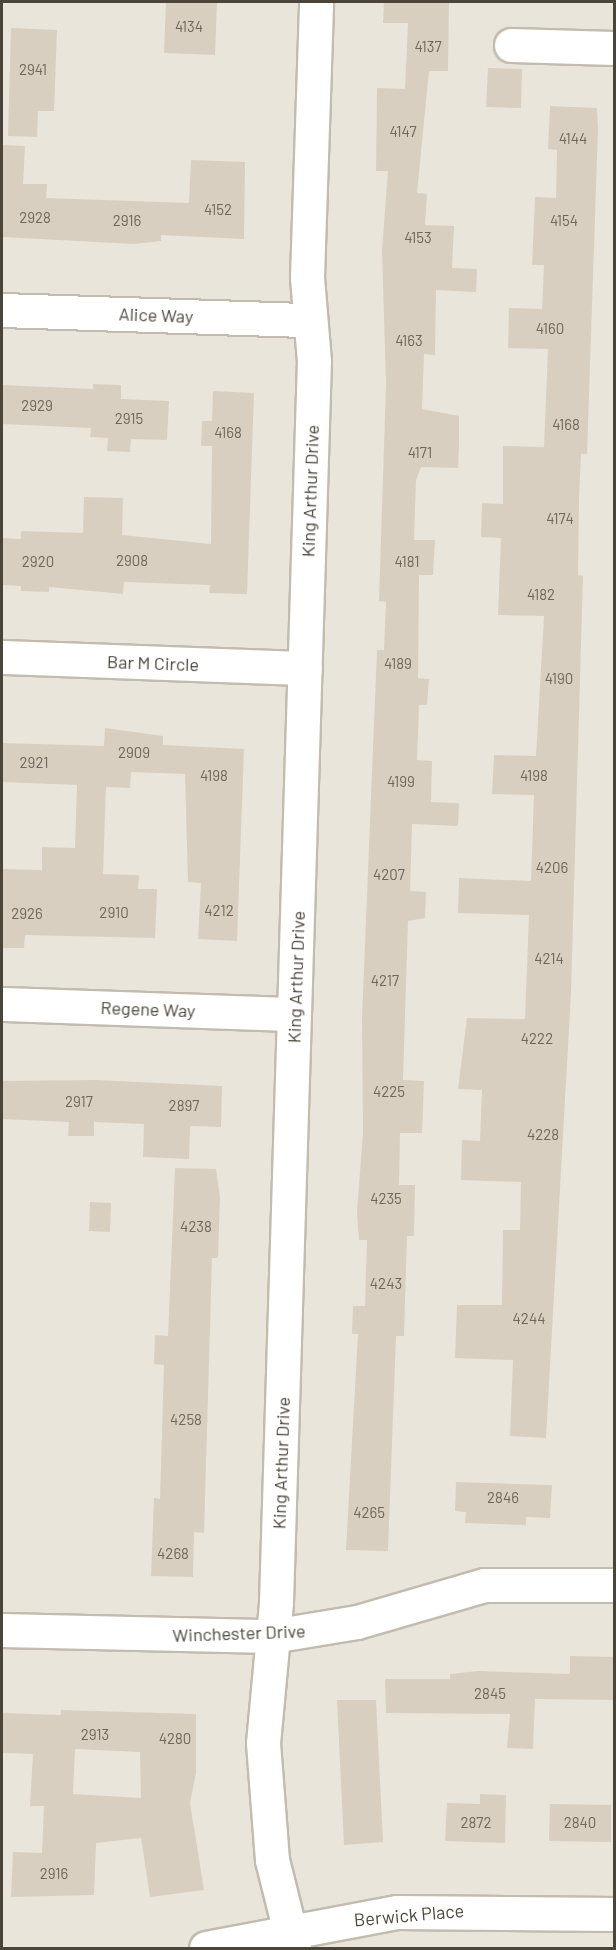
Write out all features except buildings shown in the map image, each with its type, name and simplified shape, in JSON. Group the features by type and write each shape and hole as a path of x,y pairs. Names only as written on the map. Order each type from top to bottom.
{"street":[{"name":"King Arthur Drive","path":"291,1940 274,1871 264,1782 272,1636 305,668 310,320 307,277 316,2"},
{"path":"511,45 615,48"},
{"name":"Alice Way","path":"2,310 310,320"},
{"name":"Bar M Circle","path":"2,657 305,668"},
{"name":"Regene Way","path":"2,1004 294,1014"},
{"name":"Winchester Drive","path":"2,1630 272,1636 357,1622 484,1585 615,1585"},
{"name":"Berwick Place","path":"206,1948 291,1940 425,1911 615,1914"}],"shaded area":[{"path":"2,2 614,2 614,1948 2,1948"}]}
